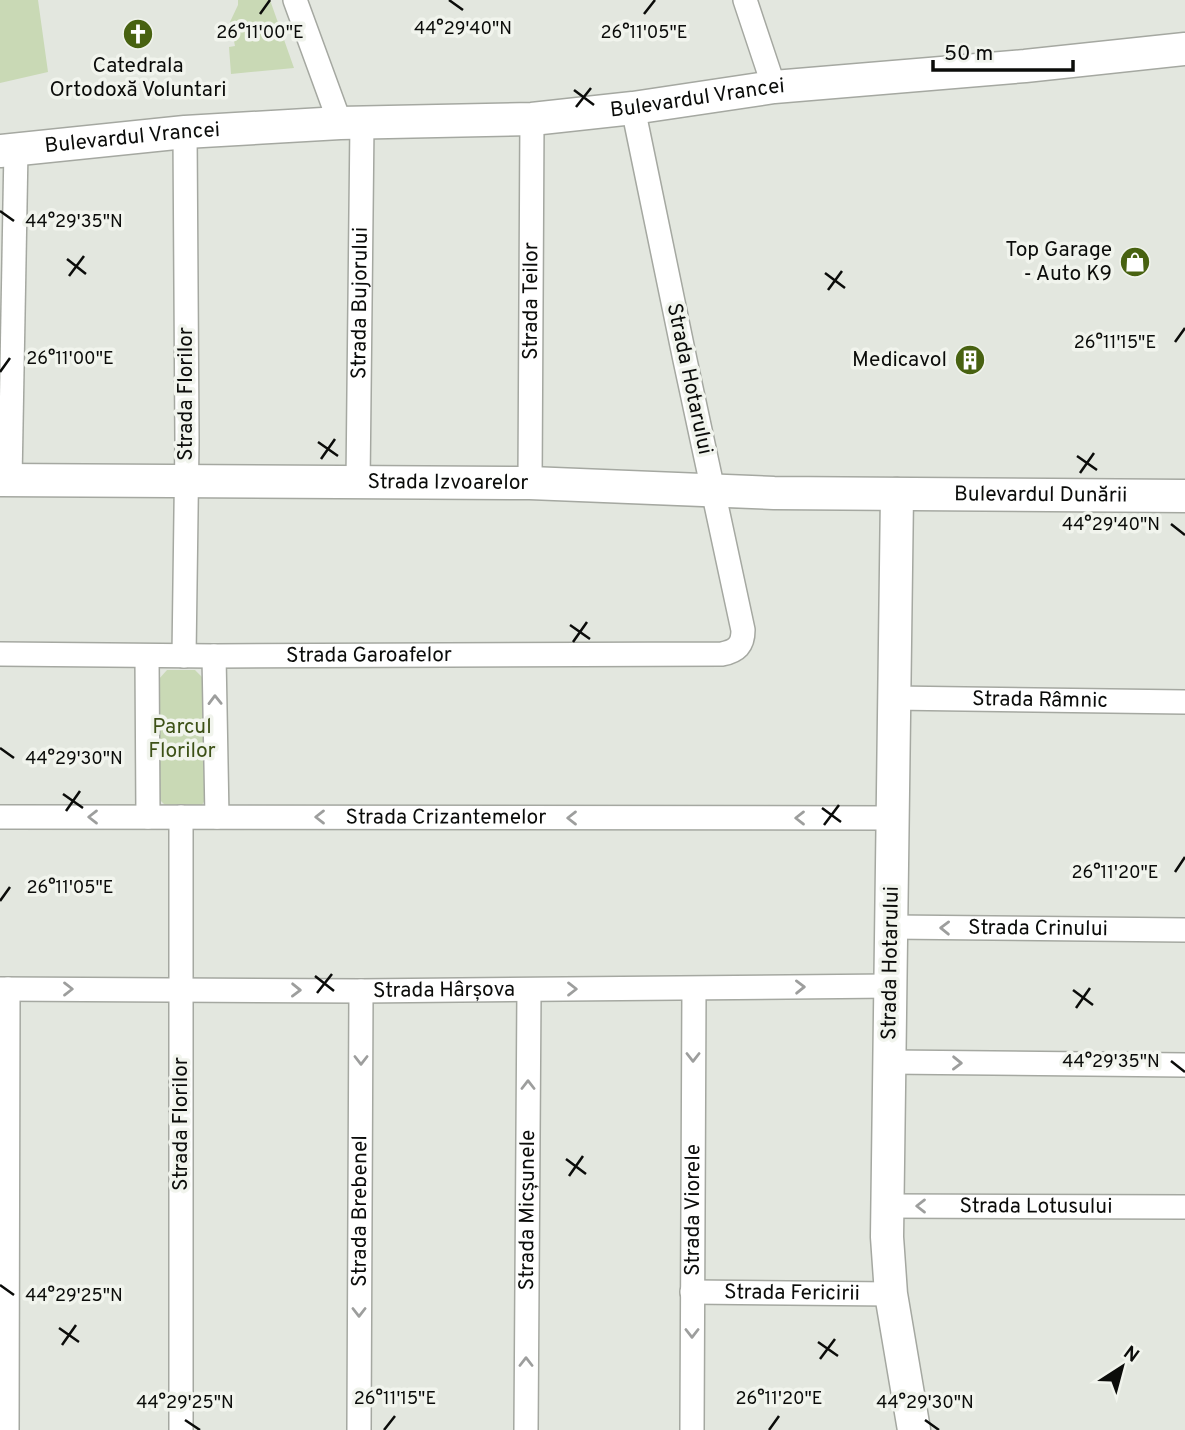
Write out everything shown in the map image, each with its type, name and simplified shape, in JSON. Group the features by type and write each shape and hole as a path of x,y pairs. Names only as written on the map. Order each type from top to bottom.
{"street":[{"path":"295,0 351,123"},
{"path":"745,0 774,87"},
{"name":"Bulevardul Vrancei","path":"8,150 185,132 351,123 532,119 634,108 774,87 1025,66 1185,49"},
{"name":"Strada Hotarului","path":"634,108 743,630 743,639 738,648"},
{"name":"Strada Teilor","path":"530,483 532,119"},
{"name":"Strada Bujorului","path":"351,123 358,482"},
{"name":"Strada Florilor","path":"184,656 185,132"},
{"path":"5,480 8,150"},
{"name":"Strada Izvoarelor","path":"5,480 530,483 897,494"},
{"name":"Strada Hotarului","path":"897,494 887,1206 891,1294 914,1430"},
{"name":"Bulevardul Dunării","path":"897,494 1185,496"},
{"name":"Strada Garoafelor","path":"0,654 722,654 738,648"},
{"path":"147,656 148,817"},
{"path":"214,656 217,817"},
{"name":"Strada Râmnic","path":"893,698 1185,702"},
{"name":"Strada Crizantemelor","path":"0,817 892,818"},
{"name":"Strada Florilor","path":"181,817 181,1430"},
{"name":"Strada Crinului","path":"891,927 1185,930"},
{"name":"Strada Hârșova","path":"4,989 361,991 891,986"},
{"path":"4,989 7,1430"},
{"name":"Strada Viorele","path":"692,1430 694,989"},
{"name":"Strada Micșunele","path":"526,1430 529,990"},
{"name":"Strada Brebenel","path":"359,1430 361,991"},
{"path":"889,1062 1185,1065"},
{"name":"Strada Lotusului","path":"887,1206 1185,1207"},
{"name":"Strada Fericirii","path":"692,1293 891,1294"}],"green space":[{"path":"0,0 38,0 48,72 0,83"},
{"path":"238,0 270,0 294,68 231,74 229,47 235,46 230,22"},
{"name":"Parcul Florilor","path":"167,670 195,670 204,679 206,799 199,809 169,809 160,800 158,680"}],"place":[{"name":"Catedrala Ortodoxă Voluntari","path":"138,34"},
{"name":"Top Garage - Auto K9","path":"1135,262"},
{"name":"Medicavol","path":"970,360"}]}
